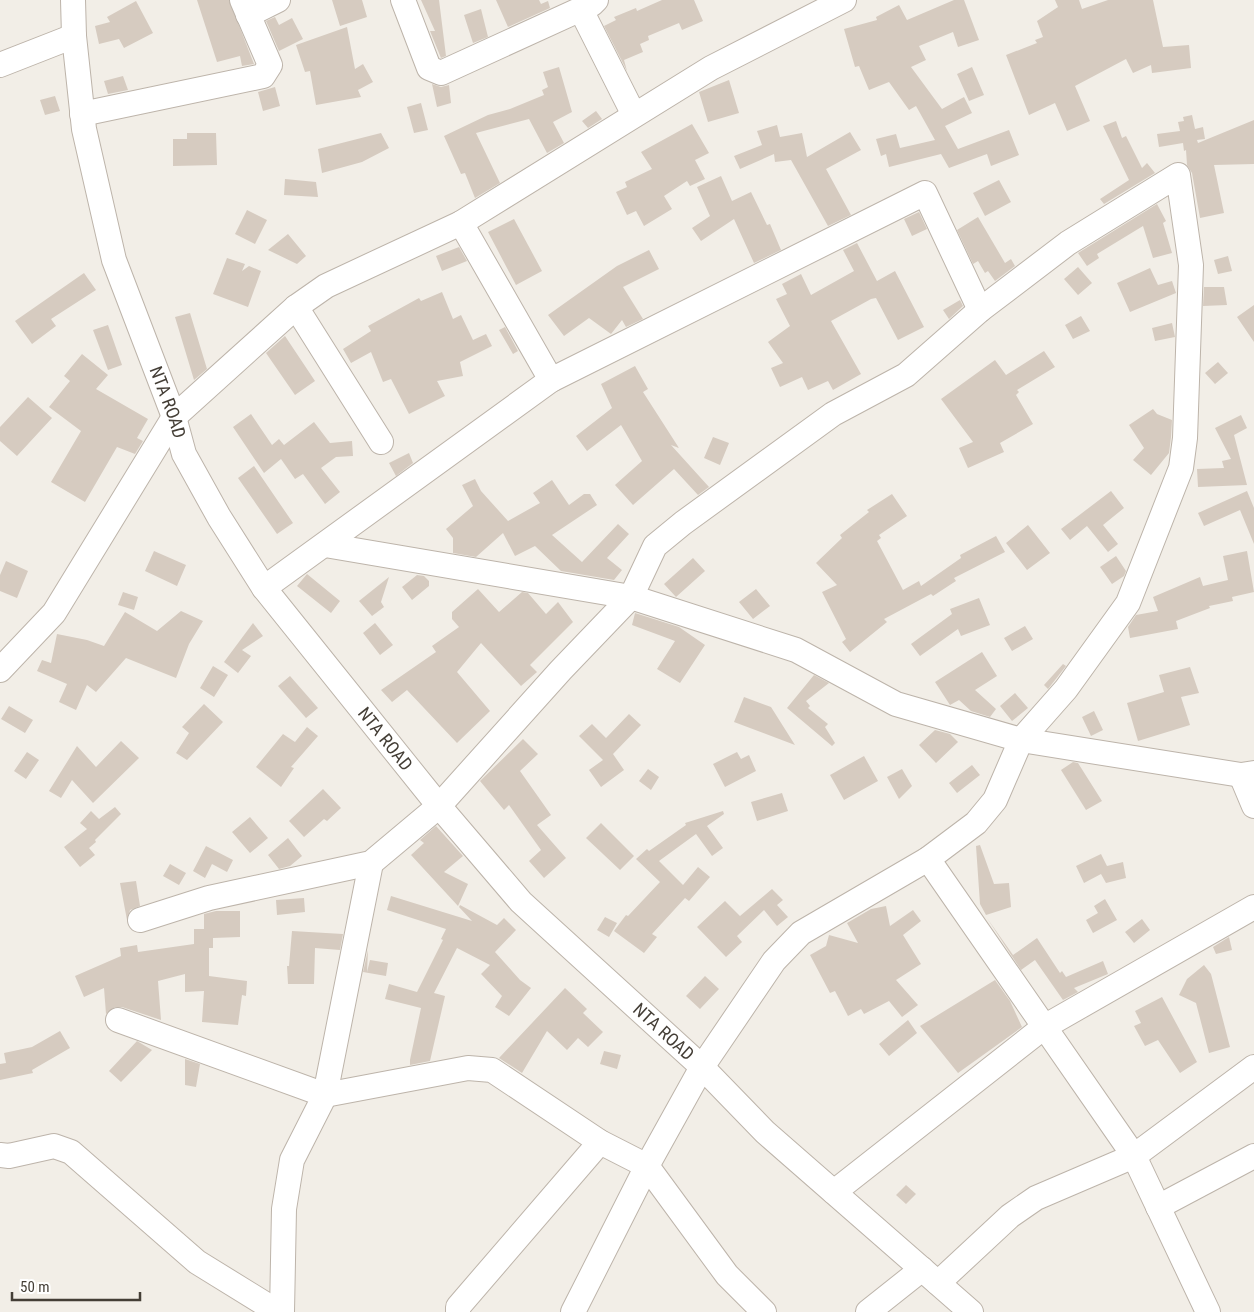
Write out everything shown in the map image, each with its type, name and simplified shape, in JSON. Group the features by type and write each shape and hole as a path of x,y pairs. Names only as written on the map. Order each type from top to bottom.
{"street":[{"name":"NTA ROAD","path":"73,0 74,36 82,114 114,260 174,417 184,454 219,517 264,588 439,806 521,902 702,1068 766,1132 971,1312"},
{"path":"82,114 263,76 270,65 245,7 278,0"},
{"path":"404,0 429,68 441,73 588,5 634,115"},
{"path":"0,670 54,613 174,417 296,307 326,286 461,223 711,68 844,0"},
{"path":"0,64 74,36"},
{"path":"140,920 209,898 371,863 439,806 561,670 631,597 655,546 669,534 833,414 906,374 980,310 1068,243 1178,175 1191,265 1185,438 1181,468 1128,603 1066,689 1021,740 995,800 976,823 928,859 801,933 774,961 702,1068 647,1166 573,1312"},
{"path":"264,588 551,380 925,193 980,310"},
{"path":"461,223 551,380"},
{"path":"296,307 381,442"},
{"path":"325,545 631,597 796,650 896,704 1021,740 1248,774 1254,806"},
{"path":"928,859 1134,1156 1208,1312"},
{"path":"282,1312 284,1209 292,1160 325,1095 371,863"},
{"path":"834,1192 1044,1027 1254,907"},
{"path":"118,1020 325,1095 468,1068 492,1070 600,1142 647,1166 727,1275 764,1312"},
{"path":"868,1312 930,1276 1036,1198 1134,1156 1254,1067"},
{"path":"458,1312 458,1307 600,1142"},
{"path":"0,1155 9,1156 54,1146 71,1152 197,1262 278,1312"},
{"path":"1158,1207 1254,1156"}],"building":[{"path":"197,0 229,0 254,64 242,66 240,56 217,62"},
{"path":"332,0 362,0 367,17 340,26"},
{"path":"421,0 439,0 446,56 441,58 430,31 435,31"},
{"path":"496,0 539,0 541,4 548,1 550,8 508,27"},
{"path":"662,0 694,0 703,21 682,30 679,23 648,36 649,40 640,44 643,52 624,60 627,71 604,26 616,20 614,17 636,8 637,11"},
{"path":"954,0 964,0 979,40 958,47 953,32 919,46 926,60 911,67 942,109 964,97 972,113 945,126 958,149 1009,130 1019,155 991,166 987,154 949,168 941,154 889,167 886,154 881,156 876,139 896,134 900,148 935,140 916,106 909,110 889,82 869,90 859,66 855,67 844,29 877,20 876,17 899,5 907,20"},
{"path":"1055,0 1079,0 1082,9 1108,0 1153,0 1163,47 1189,45 1191,68 1152,73 1151,65 1133,73 1126,59 1075,86 1090,121 1067,131 1055,103 1029,115 1006,55 1037,43 1035,40 1043,37 1037,21 1058,7"},
{"path":"136,1 153,33 124,48 119,39 99,44 95,26 110,22 107,17"},
{"path":"481,9 488,37 473,43 464,15"},
{"path":"275,17 279,25 292,18 303,39 279,51 266,21"},
{"path":"347,27 355,69 363,64 373,82 358,90 361,97 316,105 310,71 305,72 296,45"},
{"path":"559,67 572,112 553,122 564,143 547,153 529,119 476,133 500,183 475,198 465,173 461,174 444,136 488,115 510,109 544,95 542,90 548,87 543,72"},
{"path":"972,67 984,95 969,101 957,74"},
{"path":"123,76 128,90 108,94 104,81"},
{"path":"729,80 739,113 708,122 699,92"},
{"path":"432,84 441,87 449,85 451,103 437,107"},
{"path":"275,87 280,106 263,111 258,92"},
{"path":"55,96 60,111 45,115 40,100"},
{"path":"421,103 428,130 414,133 407,107"},
{"path":"596,111 602,119 588,128 582,121"},
{"path":"1192,115 1195,129 1203,127 1205,139 1197,140 1198,143 1254,120 1254,164 1214,165 1224,213 1200,218 1192,173 1187,165 1186,150 1184,151 1183,143 1159,147 1157,134 1180,131 1178,122 1184,121 1183,117"},
{"path":"1116,121 1122,138 1126,136 1142,168 1147,163 1155,173 1104,204 1100,199 1129,180 1103,126"},
{"path":"692,124 709,153 695,160 705,179 690,186 687,181 664,196 672,209 644,226 636,211 627,215 616,192 627,187 625,182 652,169 641,152"},
{"path":"777,125 780,137 802,133 807,157 850,132 861,150 826,169 851,215 828,226 791,160 775,162 774,154 740,169 734,156 762,145 757,131"},
{"path":"187,133 216,133 217,165 173,166 173,139 187,139"},
{"path":"381,133 389,148 362,162 322,173 318,149"},
{"path":"721,176 732,201 751,192 767,225 770,224 781,250 754,263 734,219 701,241 692,228 710,216 697,187"},
{"path":"285,179 316,182 318,197 284,195"},
{"path":"999,180 1011,202 985,216 973,193"},
{"path":"1157,204 1166,221 1163,223 1172,253 1153,258 1143,226 1097,254 1099,258 1087,266 1078,253"},
{"path":"247,210 267,220 255,244 235,234"},
{"path":"919,212 927,229 912,236 904,219"},
{"path":"978,217 1005,263 1011,259 1015,266 995,281 988,271 985,273 978,261 973,264 957,230"},
{"path":"514,219 542,271 516,285 488,232"},
{"path":"288,234 306,256 297,264 268,250"},
{"path":"857,243 877,281 895,271 924,327 898,340 876,298 871,299 831,321 861,374 833,390 828,381 808,390 802,377 780,387 771,368 783,363 768,342 790,326 776,299 787,294 782,284 801,274 811,295 854,271 843,250"},
{"path":"459,247 467,261 442,271 436,256"},
{"path":"649,250 659,269 623,287 643,319 626,327 622,320 611,334 589,318 564,336 548,315 617,266"},
{"path":"1228,256 1232,271 1218,274 1214,260"},
{"path":"227,258 245,264 242,271 249,266 261,271 248,307 213,294"},
{"path":"1078,267 1092,283 1078,295 1064,279"},
{"path":"1150,268 1158,285 1172,281 1176,293 1130,312 1117,283"},
{"path":"84,273 96,290 51,319 56,326 32,344 15,321"},
{"path":"1204,287 1224,287 1227,305 1203,306"},
{"path":"442,292 453,319 461,315 473,340 486,334 492,346 460,362 463,376 437,381 445,396 409,414 391,379 383,382 371,352 351,363 343,349 371,331 368,326 419,298 421,301"},
{"path":"960,300 963,306 949,319 943,310"},
{"path":"1254,305 1254,342 1237,317"},
{"path":"190,313 207,369 194,380 175,317"},
{"path":"1081,316 1090,331 1073,339 1065,325"},
{"path":"1172,323 1175,337 1155,341 1152,328"},
{"path":"108,325 122,365 108,370 93,330"},
{"path":"505,327 518,351 513,354 499,330"},
{"path":"285,336 315,381 295,395 266,353"},
{"path":"1044,351 1055,367 1017,390 1019,392 1016,395 1033,424 1000,443 1004,452 968,468 959,448 973,442 941,399 995,360 1006,375"},
{"path":"82,354 108,375 96,389 148,419 137,438 143,441 135,454 117,447 85,502 51,482 81,431 49,407 70,381 64,376"},
{"path":"1218,362 1228,373 1215,384 1205,373"},
{"path":"635,366 648,389 643,392 679,448 671,445 709,487 698,495 674,469 633,505 615,485 642,461 621,425 587,451 576,436 612,408 601,384"},
{"path":"28,397 52,418 17,456 0,441 0,427"},
{"path":"1153,409 1157,414 1172,420 1169,453 1151,475 1133,460 1144,448 1129,425"},
{"path":"251,414 272,445 279,439 284,445 314,422 330,443 352,441 353,456 336,457 321,468 340,492 325,504 303,474 295,479 281,459 264,473 233,427"},
{"path":"1241,415 1247,428 1234,435 1247,485 1198,487 1197,469 1224,468 1222,461 1231,459 1215,428"},
{"path":"713,437 729,443 720,465 704,458"},
{"path":"409,453 413,463 396,476 389,463"},
{"path":"254,466 293,523 277,534 238,478"},
{"path":"475,479 481,491 508,521 540,503 533,493 552,480 569,505 584,494 590,494 597,505 552,535 582,562 618,524 629,534 607,558 622,570 614,580 561,571 535,546 515,556 503,533 476,557 453,553 453,538 446,529 473,506 462,485"},
{"path":"1111,491 1124,508 1103,525 1118,544 1108,552 1087,526 1070,540 1061,529"},
{"path":"1247,491 1254,508 1254,544 1240,510 1204,526 1198,513"},
{"path":"892,494 907,516 879,535 881,538 877,541 903,590 919,581 921,586 961,558 960,555 996,536 1005,552 954,578 956,581 933,596 931,594 884,619 887,622 850,652 842,642 846,639 822,592 837,585 816,563 842,538 840,535 869,512 867,510"},
{"path":"1028,525 1050,553 1027,570 1006,543"},
{"path":"154,551 186,565 177,586 145,571"},
{"path":"1247,551 1254,592 1232,597 1233,601 1209,606 1210,608 1176,621 1178,629 1130,638 1128,627 1136,615 1158,611 1153,597 1200,577 1203,586 1228,580 1223,556"},
{"path":"1116,556 1126,571 1124,576 1112,584 1100,567"},
{"path":"693,558 705,571 676,597 664,584"},
{"path":"6,561 28,571 17,598 0,591 0,575"},
{"path":"307,574 340,601 331,613 297,586"},
{"path":"417,575 424,576 429,581 429,586 412,600 402,587"},
{"path":"389,577 381,602 384,607 372,616 359,601"},
{"path":"478,589 499,612 522,592 528,593 546,614 558,602 573,622 530,665 537,672 521,686 481,643 457,672 490,711 457,743 407,690 392,702 381,690 436,652 432,646 459,627 452,619 452,612"},
{"path":"756,589 770,606 753,619 739,602"},
{"path":"123,592 138,597 134,610 118,605"},
{"path":"979,598 990,625 961,636 958,629 920,656 911,644 952,614 950,609"},
{"path":"181,611 203,621 189,644 176,678 126,658 96,692 87,685 76,710 59,702 67,684 37,671 42,660 51,663 57,634 87,640 104,646 125,612 157,631"},
{"path":"635,613 679,627 705,645 680,683 657,669 675,641 632,625"},
{"path":"253,623 263,636 242,650 251,656 238,673 224,662"},
{"path":"375,623 393,645 380,655 363,633"},
{"path":"1025,626 1033,639 1012,651 1004,638"},
{"path":"982,652 997,676 975,690 996,709 990,717 971,711 959,700 950,705 935,682"},
{"path":"1063,664 1066,666 1048,689 1044,685"},
{"path":"213,666 228,675 214,697 200,688"},
{"path":"1190,667 1199,693 1181,697 1190,725 1138,741 1127,703 1164,692 1159,675"},
{"path":"814,675 829,683 806,701 810,706 808,708 828,724 825,727 835,743 832,746 787,708"},
{"path":"290,676 318,708 306,718 278,686"},
{"path":"1015,693 1028,708 1012,721 1000,706"},
{"path":"744,697 771,707 795,745 734,722"},
{"path":"204,704 223,722 187,760 176,753 189,733 182,727"},
{"path":"9,706 33,720 25,733 1,719"},
{"path":"1094,711 1103,730 1091,736 1082,717"},
{"path":"629,714 641,725 613,754 624,770 601,787 589,770 603,760 579,736 592,724 606,738"},
{"path":"307,727 318,736 291,767 294,768 281,787 256,767 283,734 295,742"},
{"path":"935,730 950,734 958,742 936,763 919,745"},
{"path":"523,739 538,754 520,771 551,815 537,825 566,858 544,878 529,861 541,850 509,805 504,810 480,781"},
{"path":"121,741 139,758 93,803 72,780 61,798 49,791 77,746 96,767"},
{"path":"27,752 39,760 26,779 14,771"},
{"path":"737,752 741,759 749,755 756,771 725,787 713,764"},
{"path":"864,756 878,781 844,800 830,775"},
{"path":"1073,762 1078,763 1102,801 1086,810 1061,770"},
{"path":"972,765 980,775 957,793 949,783"},
{"path":"648,769 659,777 651,790 639,781"},
{"path":"902,769 912,786 899,799 887,777"},
{"path":"323,789 341,808 327,821 324,819 304,837 289,821"},
{"path":"782,793 788,811 757,821 751,802"},
{"path":"115,807 121,814 95,840 96,842 89,848 95,855 80,867 64,847 87,829 80,823 91,811 99,819"},
{"path":"723,811 724,814 707,826 723,848 712,856 696,834 659,861 683,885 698,867 710,877 689,901 685,898 652,934 657,937 644,953 614,931 626,915 628,916 660,882 636,859 647,849 649,851 686,825 685,823"},
{"path":"250,817 268,838 250,853 232,832"},
{"path":"601,823 634,856 620,870 586,838"},
{"path":"436,826 463,856 444,872 468,884 458,906 411,855 424,843 420,840"},
{"path":"288,838 302,856 290,866 279,869 268,855"},
{"path":"980,845 994,884 1009,883 1011,907 986,915 980,904 976,846"},
{"path":"206,846 233,860 227,872 212,864 205,878 193,871"},
{"path":"1101,854 1107,866 1123,862 1126,878 1106,883 1101,874 1084,883 1076,866"},
{"path":"170,864 186,873 179,885 163,876"},
{"path":"136,881 140,906 130,910 127,920 120,883"},
{"path":"772,889 783,900 777,905 788,917 777,926 764,910 737,936 742,942 726,957 697,927 725,901 740,916"},
{"path":"391,896 472,921 459,907 460,905 497,925 504,918 516,930 495,952 520,980 531,988 509,1016 495,1007 502,996 481,974 490,965 457,948 434,993 445,996 430,1061 410,1065 421,1008 385,999 389,984 417,992 443,940 441,939 446,929 387,910"},
{"path":"304,898 305,912 277,915 276,900"},
{"path":"1105,899 1117,920 1093,933 1086,920 1098,913 1094,906"},
{"path":"886,906 890,926 913,910 921,921 903,935 921,964 896,980 918,1005 902,1017 889,1001 864,1014 861,1009 848,1016 835,991 830,993 810,955 826,946 829,935 858,943 847,923 871,909"},
{"path":"216,911 240,911 240,937 213,938 213,948 209,948 209,976 247,981 246,996 242,995 238,1025 202,1022 204,991 185,992 185,974 158,981 161,1020 122,1007 115,1007 106,1014 104,988 84,997 75,976 121,956 120,948 137,945 138,952 194,944 194,929 204,929 204,914"},
{"path":"605,917 617,923 609,937 597,930"},
{"path":"987,918 1013,955 1037,938 1060,973 1062,971 1066,977 1103,961 1108,974 1074,988 1078,992 1063,1000 1035,960 1021,970"},
{"path":"1142,919 1150,930 1134,943 1125,932"},
{"path":"292,931 343,934 340,950 315,948 314,984 288,984 287,966 289,966"},
{"path":"1229,937 1232,950 1216,954 1213,947"},
{"path":"368,950 367,972 370,960 388,963 386,976 363,972"},
{"path":"1204,965 1211,974 1230,1047 1209,1053 1196,1003 1179,995 1187,979"},
{"path":"705,976 719,989 700,1009 686,996"},
{"path":"995,980 1010,1001 1022,1027 958,1073 920,1026"},
{"path":"565,988 587,1009 583,1013 603,1032 588,1047 578,1038 567,1050 547,1031 522,1073 499,1058"},
{"path":"1162,997 1197,1062 1180,1073 1158,1040 1145,1046 1134,1026 1141,1023 1135,1011"},
{"path":"908,1020 917,1033 889,1056 879,1044"},
{"path":"60,1031 70,1048 32,1070 33,1073 0,1080 0,1064 6,1063 4,1053 32,1047"},
{"path":"137,1041 152,1050 121,1082 109,1071"},
{"path":"604,1051 621,1055 617,1069 600,1064"},
{"path":"185,1059 200,1064 196,1087 185,1085"},
{"path":"906,1185 916,1194 906,1204 896,1195"}]}
